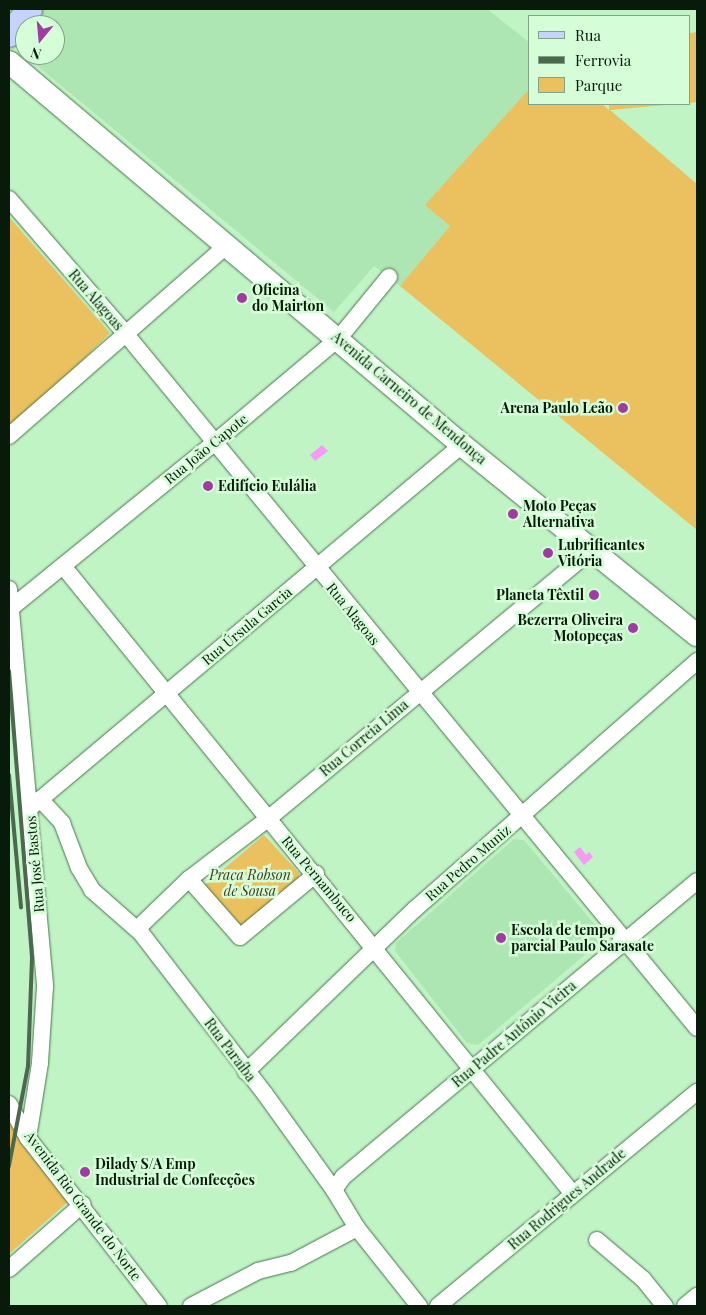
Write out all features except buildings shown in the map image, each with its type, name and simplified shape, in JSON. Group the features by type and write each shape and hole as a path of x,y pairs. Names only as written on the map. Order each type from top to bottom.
{"main road":[{"path":"9,34 21,10"},
{"name":"Avenida Carneiro de Mendonça","path":"9,62 339,338 462,445 593,549 697,636"}],"street":[{"name":"Rua Alagoas","path":"9,199 125,333 418,692 697,1028"},
{"path":"9,436 227,245"},
{"name":"Rua João Capote","path":"11,608 214,444 339,338 389,277"},
{"name":"Rua Úrsula Garcia","path":"35,803 462,445"},
{"name":"Rua Correia Lima","path":"137,929 189,879 269,818 418,692 593,549"},
{"name":"Rua Pernambuco","path":"64,566 375,946 573,1194"},
{"name":"Rua José Bastos","path":"9,589 35,803 45,987 40,1063 28,1138"},
{"name":"Rua Pedro Muniz","path":"246,1072 375,946 697,661"},
{"name":"Rua Paraíba","path":"35,803 62,823 79,868 92,890 137,929 334,1190 357,1228 418,1306"},
{"path":"189,879 235,935 240,937 316,874"},
{"name":"Rua Padre Antônio Vieira","path":"334,1190 343,1177 697,881"},
{"name":"Rua Rodrigues Andrade","path":"438,1306 697,1092"},
{"name":"Avenida Rio Grande do Norte","path":"9,1104 28,1138 83,1204 158,1306"},
{"path":"9,1269 83,1204"},
{"path":"191,1306 258,1271 291,1263 357,1228"},
{"path":"597,1240 643,1279 665,1306"},
{"path":"684,1306 697,1296"}],"shaded area":[{"path":"43,9 487,9 528,41 528,90 426,205 450,226 400,286 374,266 334,312 36,65 65,65 65,15 37,15"},
{"path":"322,445 328,451 315,461 310,455"},
{"name":"Escola de tempo parcial Paulo Sarasate","path":"514,839 524,840 601,932 599,943 478,1045 467,1043 395,951 396,943"},
{"path":"580,847 586,855 589,852 593,857 584,865 574,852"}],"green space":[{"path":"697,32 697,102 691,103 691,33"},
{"name":"Arena Paulo Leão","path":"528,90 528,105 603,105 609,110 609,105 666,105 610,110 697,184 697,530 400,286 450,226 425,205"},
{"path":"9,217 110,333 9,433"},
{"name":"Praça Robson de Sousa","path":"264,835 299,873 299,879 241,930 201,888"},
{"path":"9,1120 70,1200 9,1254"}],"railway":[{"path":"9,671 32,958 28,1066 9,1166"},
{"path":"9,775 21,907"}],"place":[{"name":"Oficina do Mairton","path":"242,298"},
{"name":"Arena Paulo Leão","path":"623,408"},
{"name":"Edifício Eulália","path":"208,486"},
{"name":"Moto Peças Alternativa","path":"513,514"},
{"name":"Lubrificantes Vitória","path":"548,553"},
{"name":"Planeta Têxtil","path":"594,595"},
{"name":"Bezerra Oliveira Motopeças","path":"633,628"},
{"name":"Escola de tempo parcial Paulo Sarasate","path":"501,938"},
{"name":"Dilady S/A Emp Industrial de Confecções","path":"85,1172"}]}
